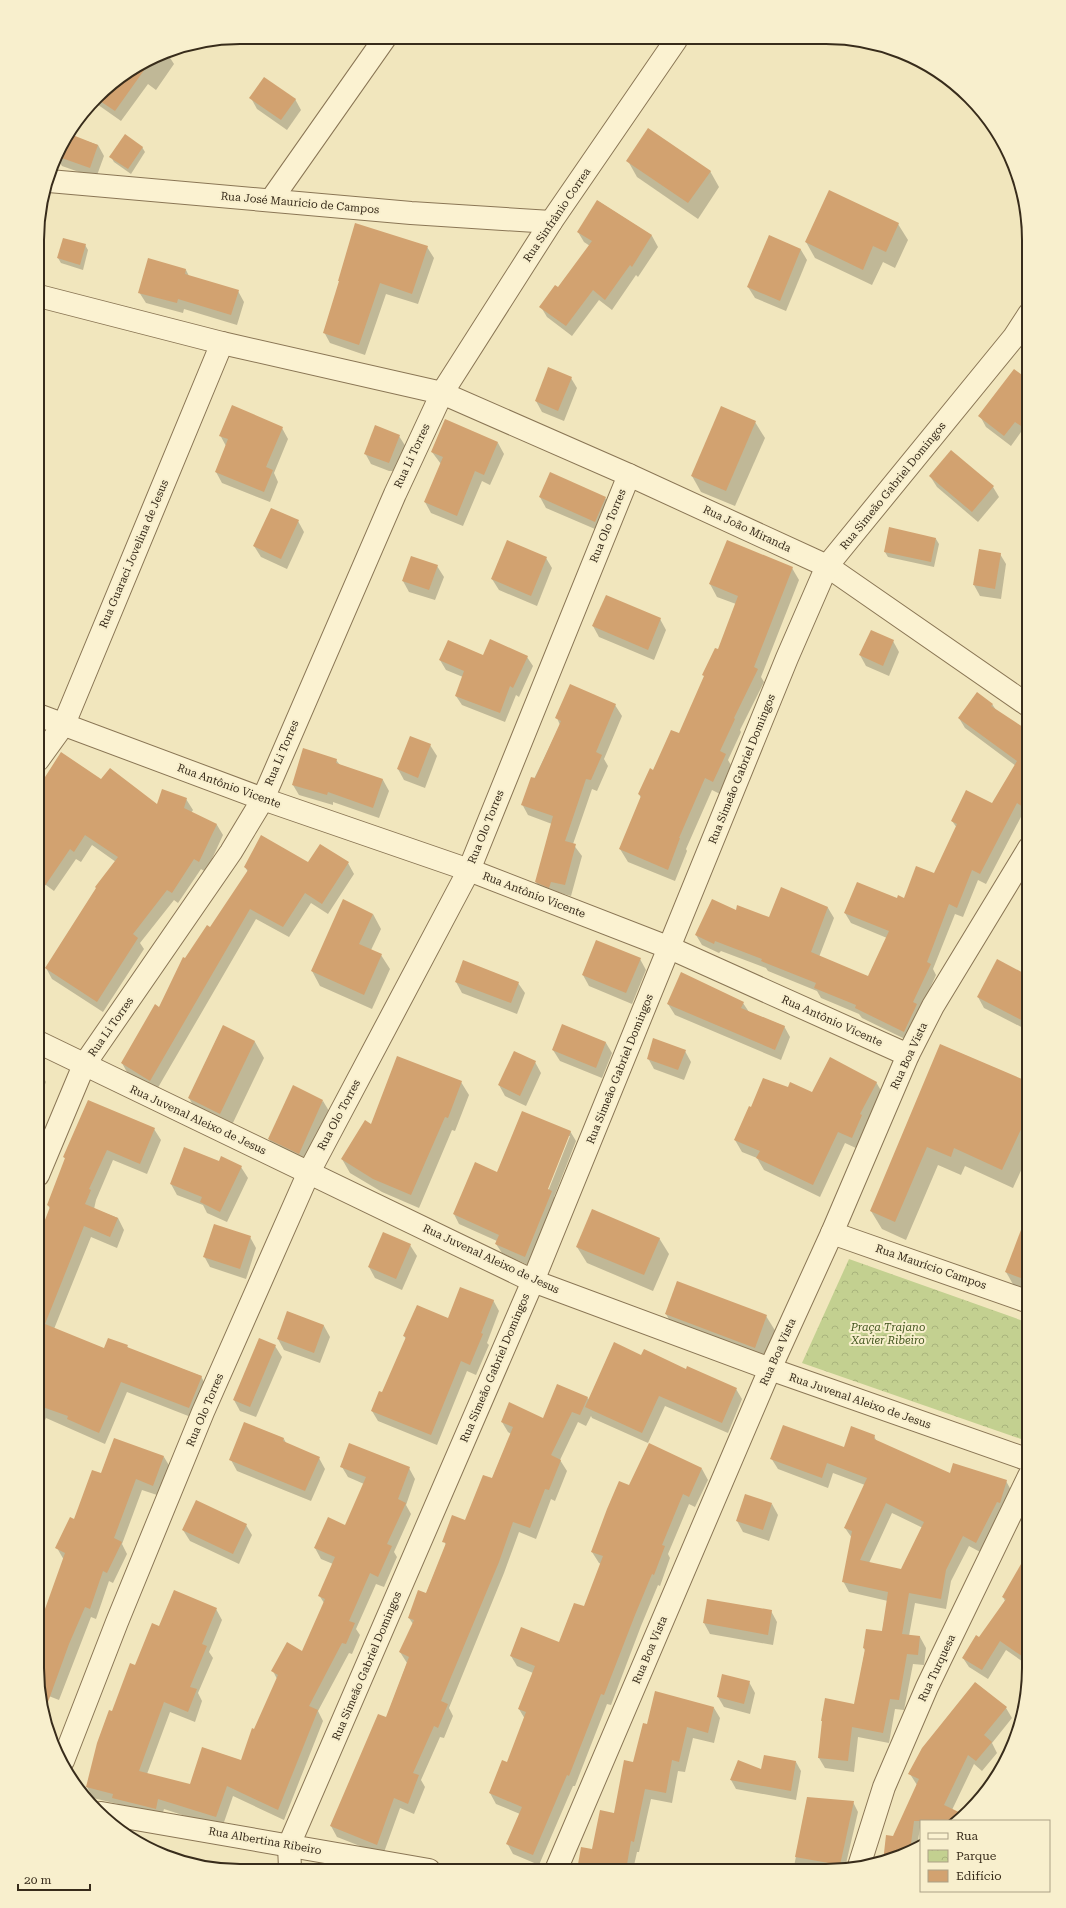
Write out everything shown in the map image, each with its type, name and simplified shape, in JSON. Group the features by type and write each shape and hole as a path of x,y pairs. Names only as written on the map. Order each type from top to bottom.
{"street":[{"path":"271,200 381,44"},
{"name":"Rua Sinfrânio Correa","path":"442,393 551,222 673,44"},
{"name":"Rua José Mauricio de Campos","path":"53,181 411,213 551,222"},
{"path":"44,297 222,344 442,393"},
{"name":"Rua Simeão Gabriel Domingos","path":"290,1864 289,1845 533,1281 787,658 827,566 1022,342"},
{"name":"Rua Guaraci Jovelina de Jesus","path":"44,752 64,724 222,344"},
{"name":"Rua João Miranda","path":"442,393 629,475 827,566 1022,701"},
{"name":"Rua Li Torres","path":"44,1161 84,1065 231,852 263,799 395,494 442,393"},
{"name":"Rua Olo Torres","path":"64,1755 203,1412 309,1172 469,870 629,475"},
{"name":"Rua Antônio Vicente","path":"44,716 263,799 469,870 670,948 908,1055"},
{"name":"Rua Boa Vista","path":"559,1864 770,1369 832,1233 908,1055 933,1006 1022,860"},
{"name":"Rua Juvenal Aleixo de Jesus","path":"44,1045 533,1281 770,1369 1022,1458"},
{"name":"Rua Maurício Campos","path":"832,1233 1022,1300"},
{"name":"Rua Turquesa","path":"861,1861 884,1787 924,1694 1022,1491"},
{"name":"Rua Albertina Ribeiro","path":"112,1816 395,1864"}],"green space":[{"name":"Praça Trajano Xavier Ribeiro","path":"849,1259 1022,1321 1022,1439 802,1363"}],"building":[{"path":"146,68 115,111 101,101 121,84"},
{"path":"264,77 296,99 281,120 249,98"},
{"path":"648,128 711,171 688,203 626,161"},
{"path":"125,134 143,147 128,169 109,157"},
{"path":"74,136 98,145 90,168 62,158"},
{"path":"829,190 899,223 886,252 873,246 863,270 805,242"},
{"path":"597,200 652,235 632,267 630,265 605,300 593,290 566,326 539,307 555,285 558,287 592,241 577,232"},
{"path":"355,223 428,246 412,294 380,283 359,345 323,333"},
{"path":"769,235 801,249 780,301 747,287"},
{"path":"63,238 86,244 80,265 57,258"},
{"path":"148,258 186,269 185,274 239,290 231,315 178,299 177,303 138,293"},
{"path":"548,367 572,377 558,411 535,401"},
{"path":"1014,369 1022,375 1022,426 1015,422 1004,436 978,416"},
{"path":"232,405 283,427 266,467 273,470 264,492 215,472 228,439 219,436"},
{"path":"721,406 756,421 726,491 691,476"},
{"path":"445,419 498,442 484,475 475,471 457,516 424,502 443,457 431,452"},
{"path":"375,425 400,435 389,463 364,454"},
{"path":"951,450 994,486 972,512 929,476"},
{"path":"550,472 606,497 595,522 539,497"},
{"path":"271,508 299,520 281,559 253,546"},
{"path":"889,527 936,538 931,562 884,552"},
{"path":"507,540 547,557 531,596 491,579"},
{"path":"727,540 793,567 754,667 758,669 720,751 726,754 713,782 705,778 679,838 668,870 619,849 641,796 638,794 650,768 653,770 671,730 679,733 704,676 702,675 715,648 718,649 738,596 709,584"},
{"path":"979,549 1001,553 995,589 973,585"},
{"path":"411,556 438,565 429,590 402,581"},
{"path":"606,595 661,618 648,650 592,626"},
{"path":"871,630 894,640 883,666 859,655"},
{"path":"490,639 528,656 513,688 510,686 500,713 455,696 464,671 439,660 448,640 483,655"},
{"path":"570,684 616,704 596,752 602,755 591,780 586,779 565,841 576,844 565,885 551,882 549,888 535,882 553,816 521,805 531,777 535,778 561,721 555,718"},
{"path":"977,692 993,704 991,706 1022,726 1022,806 1017,803 980,874 972,870 957,908 949,904 927,962 931,964 913,1002 917,1004 904,1032 855,1008 856,1005 814,988 816,983 761,961 762,959 715,941 714,944 695,935 712,899 736,910 737,905 769,917 781,887 828,907 811,952 868,976 889,931 844,913 857,882 897,898 898,895 904,898 916,866 934,873 957,824 951,821 966,790 992,803 1017,761 958,718"},
{"path":"410,736 431,744 418,778 397,769"},
{"path":"303,748 337,759 336,763 383,779 373,808 328,792 327,795 292,785"},
{"path":"61,752 101,779 110,768 157,804 162,789 187,798 184,808 217,824 199,862 194,859 172,893 167,890 133,934 138,938 97,1002 45,968 96,888 95,887 118,857 85,835 74,852 70,849 44,887 44,779"},
{"path":"261,835 308,862 320,844 349,862 322,904 305,893 283,927 250,909 150,1081 121,1063 155,1004 159,1007 183,957 185,958 207,925 210,927 248,870 244,867"},
{"path":"343,899 373,914 359,944 382,954 364,995 311,971"},
{"path":"596,940 641,958 626,993 582,975"},
{"path":"997,959 1022,972 1022,1020 977,997"},
{"path":"463,960 519,982 511,1003 455,982"},
{"path":"681,972 744,1002 741,1008 785,1026 775,1050 667,1004"},
{"path":"562,1024 606,1042 596,1068 552,1050"},
{"path":"223,1025 255,1041 220,1114 188,1098"},
{"path":"653,1038 686,1050 678,1070 647,1059"},
{"path":"940,1044 1022,1079 1022,1127 1002,1170 954,1148 951,1157 927,1147 895,1222 870,1211"},
{"path":"514,1051 536,1061 520,1096 498,1085"},
{"path":"397,1056 462,1081 448,1118 445,1117 411,1195 373,1179 341,1159 365,1120 371,1124"},
{"path":"830,1057 877,1082 860,1114 862,1115 852,1138 838,1132 813,1185 756,1158 760,1151 734,1140 749,1106 751,1107 763,1078 788,1087 790,1082 812,1092"},
{"path":"293,1085 323,1100 299,1154 268,1139"},
{"path":"88,1100 155,1128 140,1164 107,1150 89,1189 91,1190 85,1204 118,1218 110,1237 84,1226 45,1324 104,1348 108,1338 128,1345 127,1347 202,1376 189,1408 121,1382 99,1433 67,1419 68,1416 44,1407 44,1222 50,1207 47,1205 65,1158 63,1157"},
{"path":"522,1111 571,1131 548,1189 552,1191 525,1257 495,1244 499,1235 453,1214 475,1162 497,1172"},
{"path":"184,1147 219,1161 221,1156 242,1166 220,1212 200,1202 202,1197 170,1184"},
{"path":"592,1209 660,1238 644,1275 576,1247"},
{"path":"214,1224 251,1236 240,1269 203,1257"},
{"path":"1022,1227 1022,1278 1005,1272"},
{"path":"383,1232 411,1244 396,1279 368,1267"},
{"path":"677,1281 767,1315 755,1348 665,1314"},
{"path":"460,1287 494,1300 481,1333 483,1334 470,1365 461,1361 431,1435 371,1411 379,1391 382,1392 406,1337 403,1336 417,1305 448,1318"},
{"path":"287,1311 324,1325 314,1353 277,1339"},
{"path":"259,1338 276,1345 250,1407 233,1400"},
{"path":"614,1342 641,1355 644,1349 686,1369 687,1366 737,1388 722,1423 659,1396 642,1433 585,1407"},
{"path":"557,1384 588,1397 580,1415 572,1412 551,1455 561,1460 549,1490 545,1489 530,1528 513,1522 499,1562 441,1701 448,1704 438,1728 434,1726 413,1773 419,1775 408,1804 394,1798 377,1845 330,1826 378,1714 386,1717 409,1657 399,1652 414,1620 408,1618 418,1590 426,1593 446,1543 442,1542 452,1515 465,1520 483,1475 492,1478 513,1427 501,1422 509,1402 543,1418"},
{"path":"244,1422 284,1438 283,1441 320,1457 305,1491 229,1460"},
{"path":"783,1425 844,1447 851,1426 875,1435 874,1439 950,1473 953,1463 1007,1480 1000,1503 997,1502 976,1543 963,1536 946,1570 941,1599 909,1593 902,1634 920,1636 918,1655 907,1654 899,1700 890,1699 883,1733 852,1727 848,1761 818,1758 821,1721 825,1698 854,1704 865,1649 863,1648 866,1629 882,1631 888,1592 842,1582 852,1531 844,1528 867,1478 827,1463 822,1478 770,1459","holes":["886,1503 924,1522 901,1569 860,1560"]},
{"path":"114,1438 164,1456 153,1486 136,1479 114,1538 122,1542 107,1573 103,1571 90,1609 85,1607 69,1644 47,1703 44,1681 44,1609 65,1553 55,1548 70,1517 74,1519 92,1470 101,1473"},
{"path":"349,1443 410,1467 398,1499 406,1503 387,1544 392,1546 378,1577 370,1573 349,1621 355,1623 346,1644 342,1643 309,1706 318,1710 278,1810 227,1786 216,1817 158,1799 156,1809 112,1798 113,1794 86,1787 97,1743 109,1710 112,1711 130,1663 135,1665 152,1623 159,1626 174,1590 217,1608 202,1644 207,1646 190,1687 197,1689 188,1712 164,1702 139,1771 190,1784 202,1747 241,1760 252,1728 254,1729 278,1675 271,1671 287,1642 302,1651 325,1599 318,1596 335,1557 314,1548 328,1517 345,1525 366,1477 340,1467"},
{"path":"649,1443 702,1468 689,1497 683,1494 662,1545 665,1546 654,1575 652,1574 604,1695 601,1694 569,1776 567,1775 533,1855 506,1844 522,1807 489,1793 502,1760 507,1762 526,1712 518,1709 535,1666 510,1656 521,1627 559,1642 574,1603 584,1606 603,1556 591,1552 607,1509 619,1481 629,1485"},
{"path":"745,1494 772,1503 763,1530 736,1521"},
{"path":"196,1500 247,1524 233,1554 182,1530"},
{"path":"1022,1562 1022,1656 1000,1641 982,1670 962,1658 976,1635 979,1637 1006,1599 1002,1597"},
{"path":"707,1599 772,1610 768,1635 703,1623"},
{"path":"722,1674 750,1681 744,1704 717,1697"},
{"path":"975,1682 1007,1707 984,1735 992,1742 976,1761 968,1755 944,1805 959,1812 949,1820 914,1821 911,1845 884,1855 886,1835 893,1836 919,1779 908,1774 922,1748"},
{"path":"655,1691 714,1707 708,1733 687,1727 679,1762 672,1760 666,1793 645,1789 634,1842 631,1841 627,1864 578,1864 581,1847 592,1849 600,1810 614,1813 624,1760 633,1762 643,1723 647,1724"},
{"path":"764,1755 796,1761 791,1791 730,1780 738,1760 761,1769"},
{"path":"807,1797 854,1801 840,1864 795,1857"}]}
